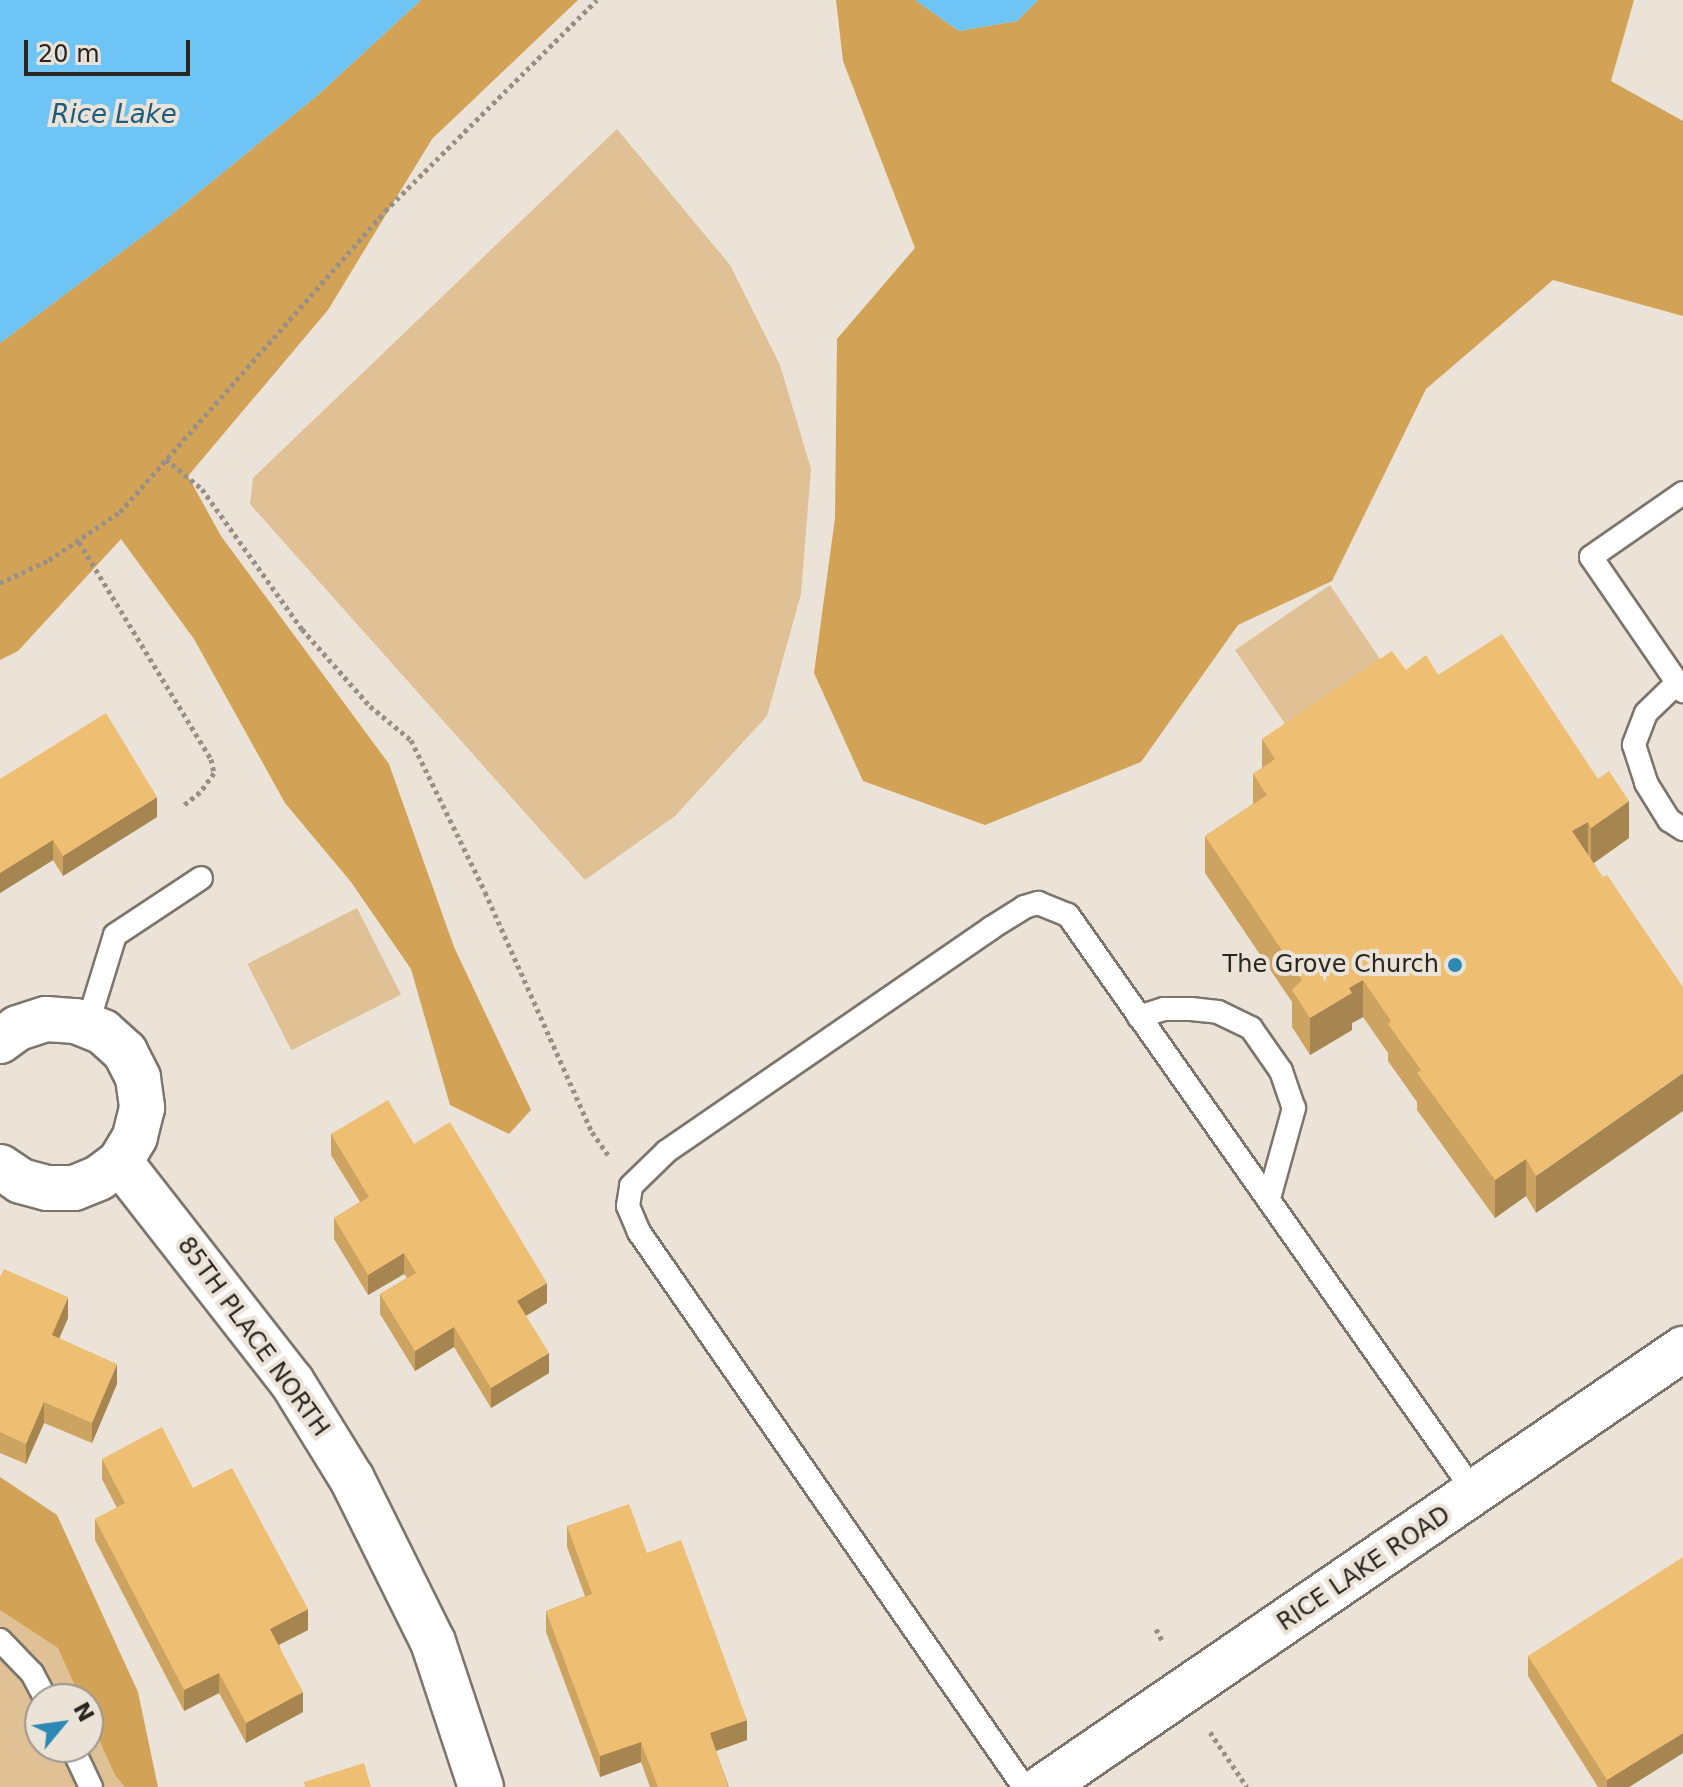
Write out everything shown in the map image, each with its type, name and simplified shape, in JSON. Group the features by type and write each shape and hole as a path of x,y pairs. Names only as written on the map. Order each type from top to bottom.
{"street":[{"path":"0,1041 18,1028 46,1019 76,1021 103,1032 125,1052 138,1078 142,1108 135,1137 120,1162 99,1178 74,1188 47,1188 21,1181 0,1167"},
{"name":"85TH PLACE NORTH","path":"120,1162 292,1382 352,1479 433,1642 481,1787"},
{"name":"RICE LAKE ROAD","path":"1043,1787 1683,1349"}],"lane":[{"path":"1683,493 1591,557 1680,687 1646,713 1634,745 1646,783 1669,820 1683,829"},
{"path":"87,1026 115,935 201,878"},
{"path":"1024,1787 631,1218 631,1186 667,1151 1024,907 1038,903 1068,915 1475,1493"},
{"path":"1139,1017 1164,1009 1191,1009 1218,1012 1251,1028 1281,1071 1294,1108 1269,1198"},
{"path":"0,1640 32,1673 37,1683"},
{"path":"80,1763 91,1787"}],"path":[{"path":"0,583 79,542 120,512 385,211 597,0"},
{"path":"166,459 202,489 312,640 370,706 411,740 485,892 592,1132 631,1186"},
{"path":"79,542 211,759 214,773 200,792 183,806"},
{"path":"1156,1629 1167,1649"},
{"path":"1208,1729 1247,1787"}],"shaded area":[{"path":"421,0 578,0 432,139 328,310 188,476 221,536 389,764 454,947 531,1110 509,1134 450,1105 411,969 351,882 285,803 194,639 121,539 18,651 0,660 0,343 167,218 319,94"},
{"path":"836,0 915,0 959,31 1017,21 1038,0 1634,0 1611,81 1683,121 1683,316 1553,280 1426,389 1332,581 1238,625 1141,762 985,825 863,781 814,673 835,518 837,339 915,248 843,61"},
{"path":"617,129 730,265 780,365 811,469 801,594 767,716 675,816 585,880 250,504 253,478"},
{"path":"1330,585 1382,662 1300,746 1235,650"},
{"path":"357,908 401,994 291,1050 247,964"},
{"path":"0,1477 57,1515 138,1692 158,1787 125,1787 115,1775 104,1751 104,1683 74,1683 58,1648 0,1610"},
{"path":"0,1543 79,1683 24,1683 24,1763 104,1763 104,1728 138,1787 0,1787"}],"water":[{"name":"Rice Lake","path":"0,0 421,0 319,94 167,218 0,343"},
{"path":"915,0 1038,0 1017,21 959,31"}],"building":[{"name":"The Grove Church","path":"1502,634 1598,779 1609,771 1629,801 1591,828 1588,822 1572,831 1603,877 1607,875 1683,987 1683,1073 1536,1176 1526,1159 1495,1180 1417,1073 1421,1070 1388,1024 1391,1021 1363,980 1349,988 1352,993 1310,1018 1292,990 1302,980 1205,836 1267,795 1253,774 1275,759 1262,739 1392,651 1406,670 1426,655 1438,675"},
{"path":"106,713 157,797 63,856 53,840 0,873 0,779"},
{"path":"388,1100 414,1144 450,1122 547,1283 517,1301 549,1353 491,1388 454,1327 415,1351 380,1294 416,1273 404,1253 368,1275 334,1218 369,1197 331,1134"},
{"path":"4,1269 68,1297 52,1335 117,1364 92,1423 44,1402 26,1444 0,1432 0,1277"},
{"path":"162,1427 193,1488 232,1468 308,1609 270,1629 303,1692 246,1723 219,1673 184,1690 95,1519 125,1503 102,1459"},
{"path":"629,1504 647,1553 681,1540 747,1720 710,1733 728,1787 658,1787 641,1742 600,1756 546,1611 592,1594 567,1526"},
{"path":"1683,1557 1683,1733 1607,1780 1528,1656"},
{"path":"364,1763 371,1787 305,1787 304,1782"}],"place":[{"name":"The Grove Church","path":"1455,965"}]}
